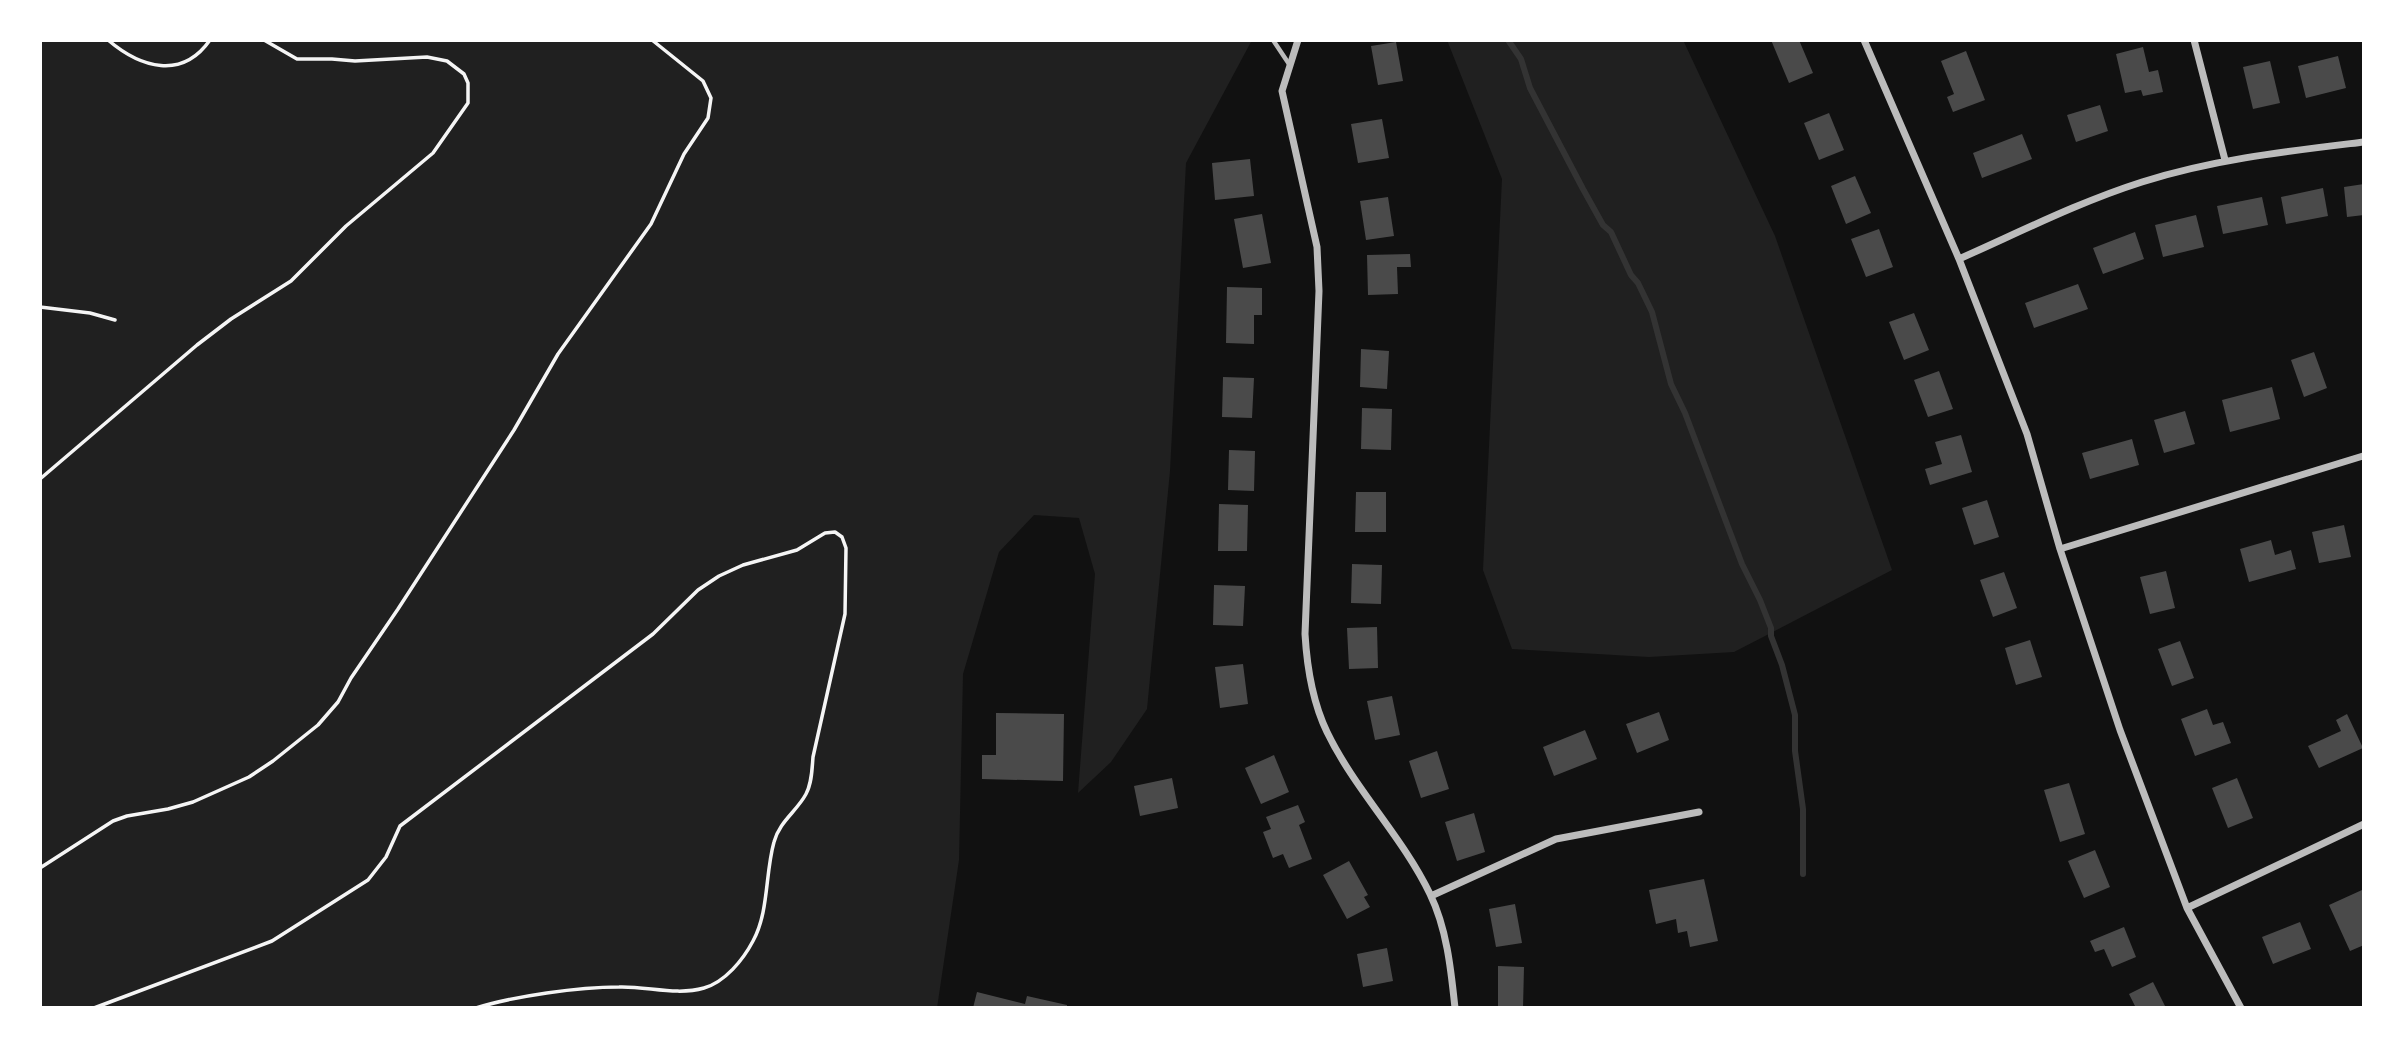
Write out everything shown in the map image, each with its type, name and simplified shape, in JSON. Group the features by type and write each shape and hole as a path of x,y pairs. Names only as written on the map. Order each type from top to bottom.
{"street":[{"path":"1298,40 1282,91 1317,247 1319,291 1304,634 1307,670 1326,731 1343,763 1416,866 1431,896 1444,933 1455,1008"},
{"path":"1864,40 1959,259 2027,434 2060,549 2120,730 2187,908 2241,1008"},
{"path":"2194,40 2225,160"},
{"path":"1959,259 2098,197 2144,181 2225,160 2364,142"},
{"path":"2060,549 2363,456"},
{"path":"1431,896 1556,839 1699,812"},
{"path":"2187,908 2364,824"}],"lane":[{"path":"1273,40 1290,65"}],"path":[{"path":"108,40 126,55 139,61 170,65 197,57 210,40"},
{"path":"40,479 197,345 231,319 291,281 346,226 433,153 468,103 468,83 464,74 447,61 427,57 355,61 332,58 297,60 264,40"},
{"path":"40,868 113,821 193,802 249,777 318,725 338,702 351,678 514,430 558,354 651,224 684,154 708,118 711,98 704,80 652,40"},
{"path":"40,307 90,313 115,320"},
{"path":"94,1008 272,941 295,928 368,880 386,857 400,826 653,634 698,590 743,565 797,550 825,533 835,531 842,537 846,548 845,614 811,776 807,793 788,815 774,840 759,928 741,959 717,983 703,988 683,991 634,987 592,988 476,1008"}],"shaded area":[{"path":"40,40 1252,40 1186,163 1170,471 1147,709 1111,762 1078,793 1095,574 1079,518 1034,515 999,552 963,674 959,860 937,1008 40,1008"},
{"path":"1447,40 1683,40 1775,236 1892,570 1734,652 1649,657 1512,649 1483,570 1502,179"}],"building":[{"path":"1771,40 1799,40 1813,73 1789,83"},
{"path":"1396,42 1403,81 1378,85 1371,46"},
{"path":"2143,47 2149,72 2158,70 2163,92 2143,96 2141,90 2125,93 2116,54"},
{"path":"1966,51 1985,100 1953,112 1947,97 1954,94 1941,61"},
{"path":"2338,56 2346,88 2306,98 2298,66"},
{"path":"2270,61 2280,103 2253,109 2243,67"},
{"path":"2100,105 2108,131 2076,142 2067,115"},
{"path":"1829,113 1844,150 1819,160 1804,123"},
{"path":"1382,119 1389,158 1358,163 1351,124"},
{"path":"2022,134 2032,159 1982,178 1973,153"},
{"path":"1250,159 1254,196 1215,200 1212,163"},
{"path":"1855,176 1871,213 1846,224 1831,186"},
{"path":"2364,184 2364,215 2347,217 2344,187"},
{"path":"2323,188 2328,216 2286,224 2281,197"},
{"path":"1388,197 1394,236 1366,240 1360,201"},
{"path":"2262,197 2268,225 2223,234 2217,206"},
{"path":"1262,214 1271,263 1243,268 1234,219"},
{"path":"2196,215 2204,247 2163,257 2155,225"},
{"path":"1879,229 1893,267 1866,277 1851,239"},
{"path":"2135,232 2144,259 2103,274 2093,248"},
{"path":"1410,254 1411,267 1397,267 1398,294 1368,295 1367,255"},
{"path":"2078,284 2088,309 2034,328 2025,303"},
{"path":"1227,287 1262,288 1262,315 1254,315 1254,344 1226,343"},
{"path":"1914,313 1929,350 1904,360 1889,322"},
{"path":"1361,349 1389,351 1387,389 1360,387"},
{"path":"2314,352 2327,388 2304,397 2291,360"},
{"path":"1939,371 1953,409 1928,417 1914,380"},
{"path":"1223,377 1254,378 1252,418 1222,417"},
{"path":"2272,387 2280,419 2230,432 2222,400"},
{"path":"1362,408 1392,409 1391,450 1361,449"},
{"path":"2185,411 2195,444 2164,453 2154,420"},
{"path":"1961,435 1972,472 1930,485 1925,469 1942,464 1935,442"},
{"path":"2132,439 2139,465 2090,479 2082,453"},
{"path":"1229,450 1255,451 1254,491 1228,490"},
{"path":"1356,492 1386,492 1386,532 1355,532"},
{"path":"1987,500 1999,537 1974,545 1962,508"},
{"path":"1219,504 1248,505 1247,551 1218,551"},
{"path":"2344,525 2351,557 2319,563 2312,532"},
{"path":"2271,540 2275,555 2291,550 2296,569 2249,582 2240,549"},
{"path":"1352,564 1382,565 1381,604 1351,603"},
{"path":"2166,571 2175,608 2150,614 2140,577"},
{"path":"2004,572 2017,608 1993,617 1980,580"},
{"path":"1214,585 1245,586 1243,626 1213,625"},
{"path":"1377,627 1378,668 1349,669 1347,628"},
{"path":"2030,640 2042,677 2016,685 2005,648"},
{"path":"2180,641 2194,678 2172,686 2158,649"},
{"path":"1243,664 1248,704 1220,708 1215,667"},
{"path":"1392,696 1400,735 1375,740 1367,701"},
{"path":"2207,709 2213,725 2223,722 2231,743 2195,756 2181,719"},
{"path":"1659,712 1669,740 1637,753 1626,724"},
{"path":"996,713 1064,714 1063,781 982,779 982,755 996,755"},
{"path":"2347,714 2363,748 2319,768 2308,746 2341,731 2336,720"},
{"path":"1585,730 1597,759 1554,776 1543,747"},
{"path":"1437,751 1449,789 1421,798 1409,761"},
{"path":"1274,755 1289,792 1261,804 1245,768"},
{"path":"1172,778 1178,808 1140,816 1134,786"},
{"path":"2237,778 2253,818 2228,828 2212,788"},
{"path":"2069,783 2085,834 2060,842 2044,790"},
{"path":"1298,805 1305,822 1299,825 1312,859 1289,868 1283,854 1273,858 1263,832 1271,829 1266,817"},
{"path":"1474,813 1485,852 1457,861 1445,822"},
{"path":"2095,850 2110,887 2084,898 2068,861"},
{"path":"1349,861 1368,895 1364,897 1370,907 1347,919 1323,875"},
{"path":"1704,879 1718,941 1690,947 1687,931 1678,933 1676,919 1656,924 1649,890"},
{"path":"2362,890 2364,945 2350,951 2329,905"},
{"path":"1515,904 1522,943 1496,947 1489,909"},
{"path":"2300,922 2311,949 2273,964 2262,937"},
{"path":"2124,927 2136,957 2112,967 2104,949 2095,952 2090,941"},
{"path":"1387,948 1393,981 1363,987 1357,954"},
{"path":"1498,966 1524,967 1523,1008 1498,1008"},
{"path":"2153,982 2166,1008 2136,1008 2129,994"},
{"path":"977,992 1025,1004 1027,996 1067,1005 1067,1008 973,1008"}],"waterway":[{"path":"1508,40 1521,59 1530,88 1583,189 1603,225 1611,232 1652,312 1671,384 1685,413 1742,564 1771,628 1771,636 1795,715 1795,751 1803,809 1803,874"}]}
